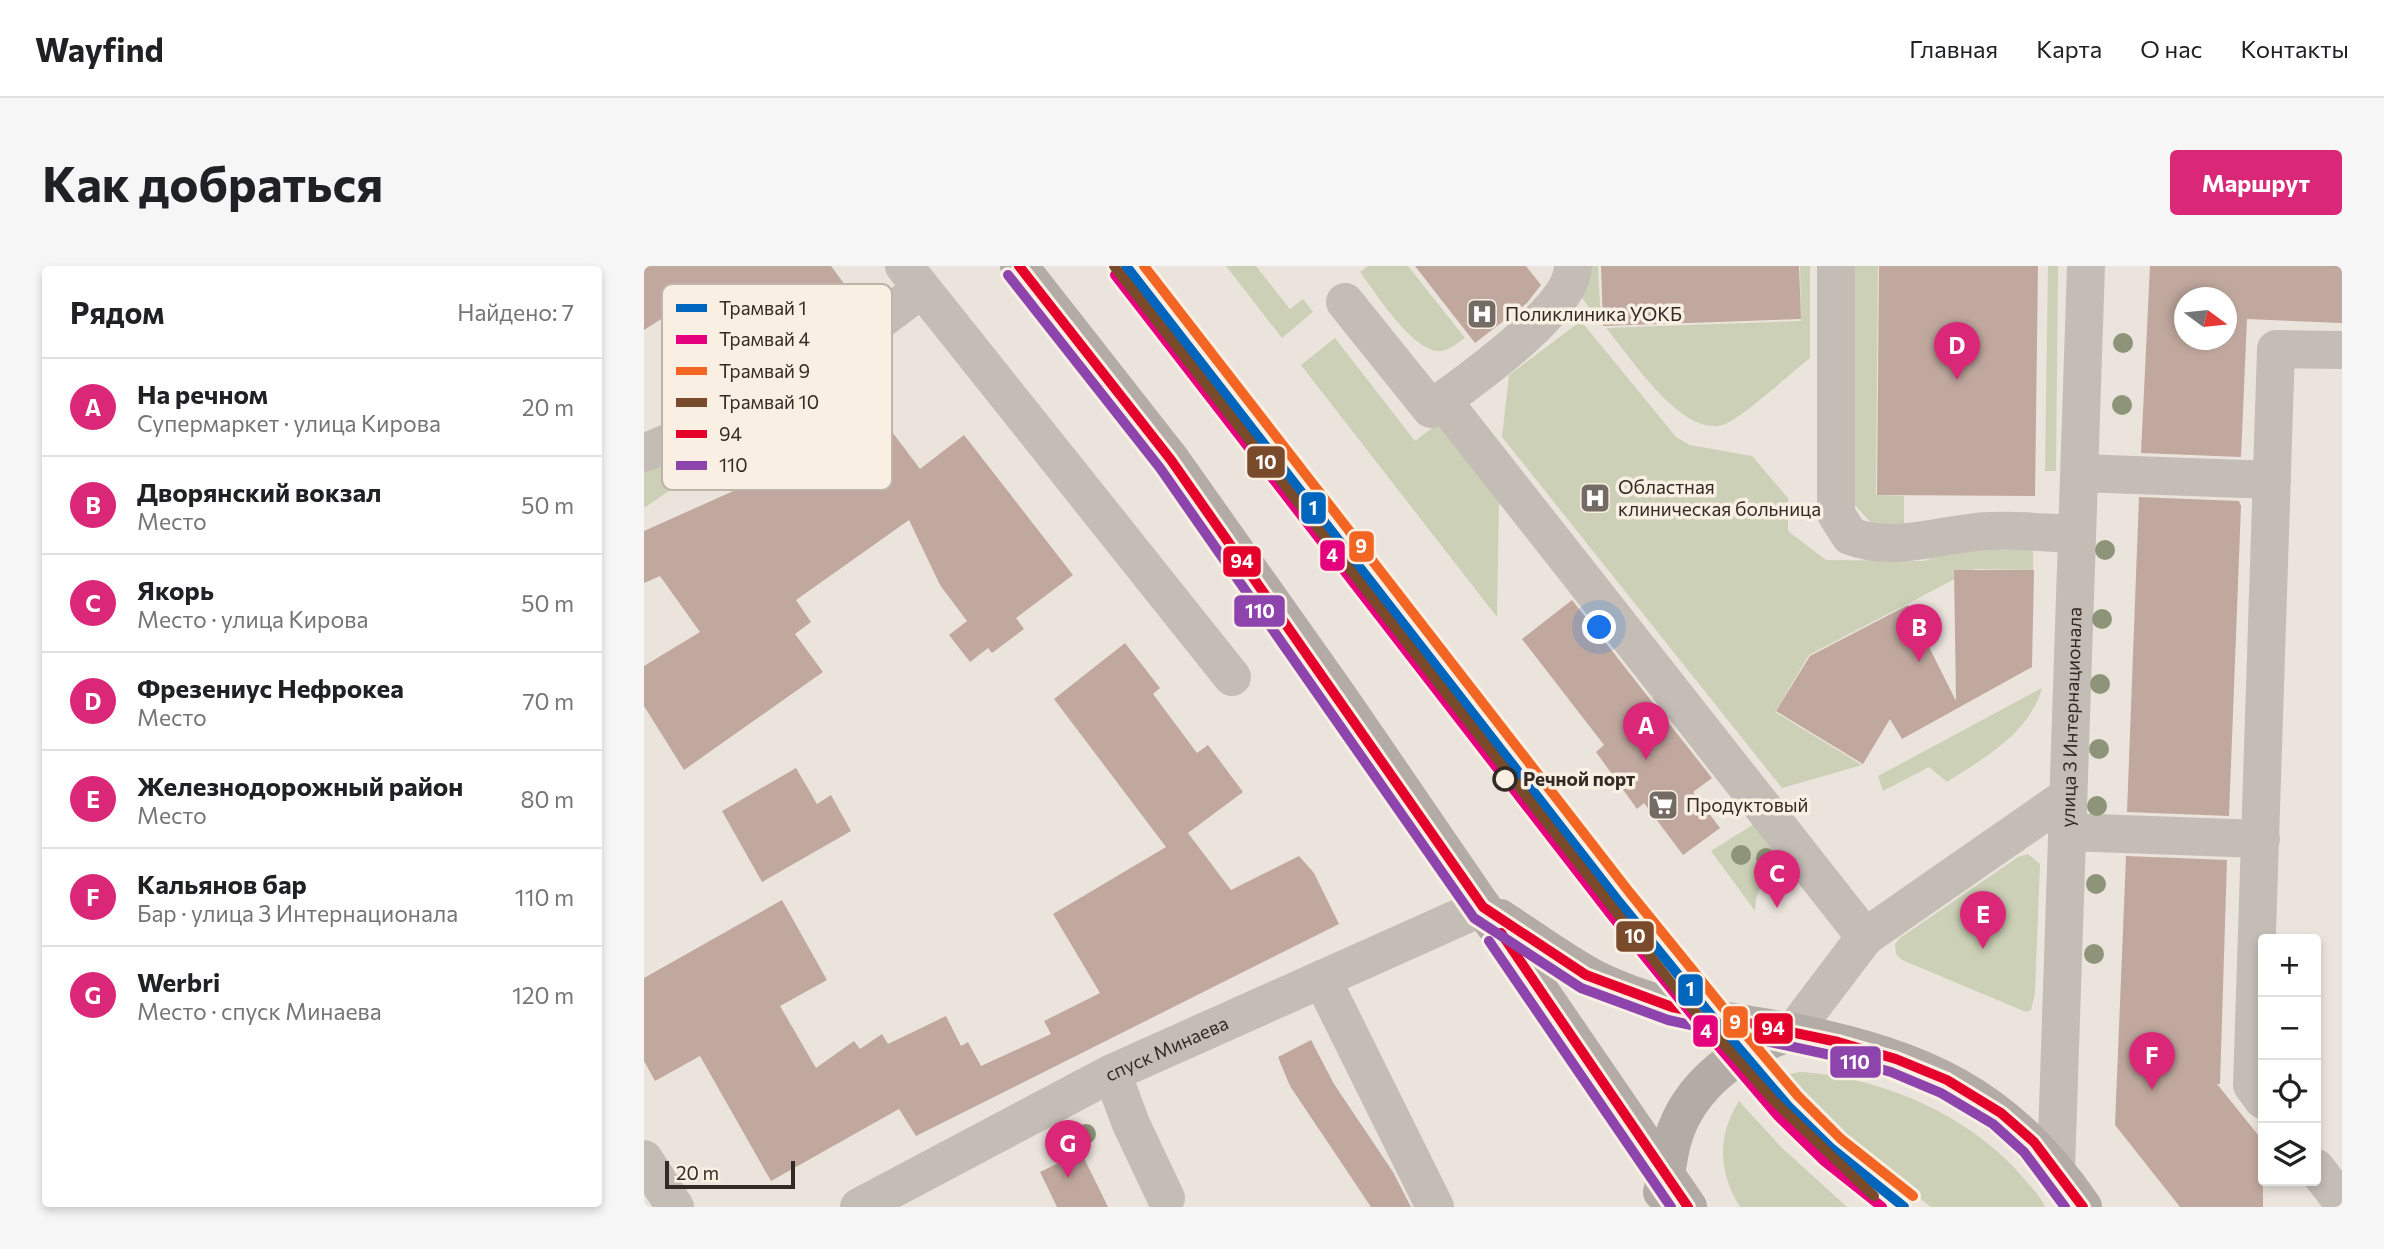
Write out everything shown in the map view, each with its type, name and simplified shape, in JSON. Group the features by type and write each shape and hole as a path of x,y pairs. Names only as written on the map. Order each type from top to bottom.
{"main road":[{"path":"1019,266 1171,460 1483,907 1670,1197"},
{"path":"1483,907 1586,975 1672,1007 1714,1019 1793,1032 1896,1059 1947,1080 2001,1113 2034,1142 2083,1207"},
{"path":"1670,1197 1673,1138 1689,1102 1723,1068 1742,1054 1762,1041 1793,1032"}],"street":[{"path":"1345,302 1431,410 1517,344 1567,290 1573,266"},
{"path":"1836,266 1836,514 1850,536 1878,542 1925,542 1969,533 2077,534"},
{"name":"улица 3 Интернационала","path":"2056,1170 2086,266"},
{"path":"892,296 913,277 1232,677"},
{"path":"2258,1093 2252,1085 2276,349 2342,350"},
{"path":"1443,401 1865,937"},
{"path":"644,453 662,445"},
{"path":"2080,473 2272,480"},
{"path":"1793,1032 1865,937 2068,814 2261,839"},
{"name":"спуск Минаева","path":"859,1207 1112,1073 1483,907"},
{"path":"1322,979 1435,1207"},
{"path":"1112,1073 1131,1124 1166,1198"},
{"path":"644,1159 675,1207"},
{"path":"2321,1175 2342,1202"}],"green space":[{"path":"1226,266 1256,266 1290,309 1303,299 1313,312 1282,338"},
{"path":"1368,266 1408,266 1465,338 1441,351 1419,343 1385,307 1360,272"},
{"path":"1586,266 1598,266 1601,323 1582,298"},
{"path":"1800,266 1810,266 1810,358 1755,404 1725,424 1709,426 1692,420 1675,408 1643,375 1606,328 1801,321"},
{"path":"1855,266 1878,266 1876,495 1904,496 1904,527 1872,524 1855,505"},
{"path":"2048,266 2058,266 2056,471 2045,471"},
{"path":"1581,321 1676,437 1690,445 1752,456 1788,498 1788,531 1826,560 1924,561 1955,550 2033,550 2033,570 1974,569 1809,655 1775,712 1862,765 1782,788 1502,437 1509,375"},
{"path":"1335,338 1415,441 1441,421 1499,496 1497,617 1301,365"},
{"path":"662,459 662,490 670,490 644,508 644,467"},
{"path":"2042,688 2036,704 2016,731 1976,764 1947,782 1929,767 1883,791 1878,776"},
{"path":"1757,822 1795,878 1778,876 1765,882 1758,893 1755,911 1711,851"},
{"path":"2028,854 2040,864 2035,993 2031,1010 2026,1012 1902,960 1896,954 1895,944 1900,938 2018,857"},
{"path":"1800,1072 1862,1082 1924,1104 1953,1119 1980,1137 2004,1158 2034,1190 2045,1207 1931,1207 1850,1144 1778,1076"},
{"path":"1739,1101 1781,1147 1847,1207 1740,1207 1727,1180 1723,1154 1727,1127"}],"building":[{"path":"644,266 831,266 844,284 662,284 662,318 644,330"},
{"name":"Поликлиника УОКБ","path":"1415,266 1526,266 1541,285 1527,303 1475,343"},
{"path":"1601,266 1799,266 1801,319 1603,326"},
{"path":"1879,266 2038,266 2035,496 1877,495"},
{"path":"2150,266 2342,266 2342,323 2247,319 2241,457 2141,453"},
{"path":"892,432 920,469 964,435 1073,575 1016,618 1024,629 992,653 988,648 970,662 949,635 967,621 940,585 909,520 796,600 811,622 795,634 823,672 684,770 644,706 644,666 700,632 660,576 644,583 644,531 735,490 892,490"},
{"path":"2139,497 2239,501 2241,506 2229,816 2127,812"},
{"path":"1954,570 2034,570 2032,667 1902,739 1890,719 1863,764 1776,711 1810,656 1908,605 1956,701"},
{"path":"1572,600 1712,778 1693,792 1720,828 1683,855 1644,803 1637,809 1596,752 1604,745 1522,639"},
{"path":"1125,643 1160,688 1153,694 1197,753 1208,745 1243,792 1188,833 1231,890 1299,856 1314,873 1339,924 916,1136 899,1109 771,1181 700,1056 655,1081 644,1061 644,978 782,900 827,980 780,1006 816,1068 854,1041 860,1049 882,1034 888,1044 946,1016 961,1046 968,1042 981,1066 1051,1034 1044,1021 1100,993 1053,914 1166,847 1054,699"},
{"path":"796,768 817,804 831,795 851,831 762,882 722,811"},
{"path":"2126,856 2227,860 2220,1084 2217,1084 2258,1135 2258,1186 2263,1186 2263,1207 2180,1207 2115,1125"},
{"path":"1311,1040 1334,1084 1393,1172 1411,1207 1371,1207 1290,1086 1278,1057"},
{"path":"1081,1152 1108,1207 1057,1207 1040,1172"}],"tram line":[{"name":"10","path":"1114,266 1683,998 1774,1101 1874,1196"},
{"name":"1","path":"1126,266 1619,902 1714,1019 1788,1106 1832,1149 1904,1207"},
{"name":"9","path":"1144,266 1630,893 1725,1010 1798,1096 1841,1139 1913,1196"},
{"name":"4","path":"1115,275 1608,911 1703,1028 1778,1116 1823,1160 1882,1207"}],"transit line":[{"name":"94","path":"1019,266 1171,460 1483,907 1586,975 1672,1007 1838,1042 1896,1059 1947,1080 2001,1113 2034,1142 2083,1207"},
{"name":"110","path":"1008,275 1160,468 1474,918 1581,988 1668,1020 1835,1056 1891,1072 1941,1093 1993,1124 2024,1152 2065,1207"},
{"name":"94","path":"1501,933 1688,1207"},
{"name":"110","path":"1489,941 1671,1207"}],"place":[{"name":"Поликлиника УОКБ","path":"1482,314"},
{"name":"Фрезениус Нефрокеа","path":"1957,380"},
{"name":"Областная клиническая больница","path":"1595,498"},
{"name":"Дворянский вокзал","path":"1919,662"},
{"name":"На речном","path":"1646,760"},
{"name":"Речной порт","path":"1505,779"},
{"name":"Продуктовый","path":"1663,805"},
{"name":"Якорь","path":"1777,908"},
{"name":"Железнодорожный район","path":"1983,949"},
{"name":"Кальянов бар","path":"2152,1090"},
{"name":"Werbri","path":"1068,1178"}]}
